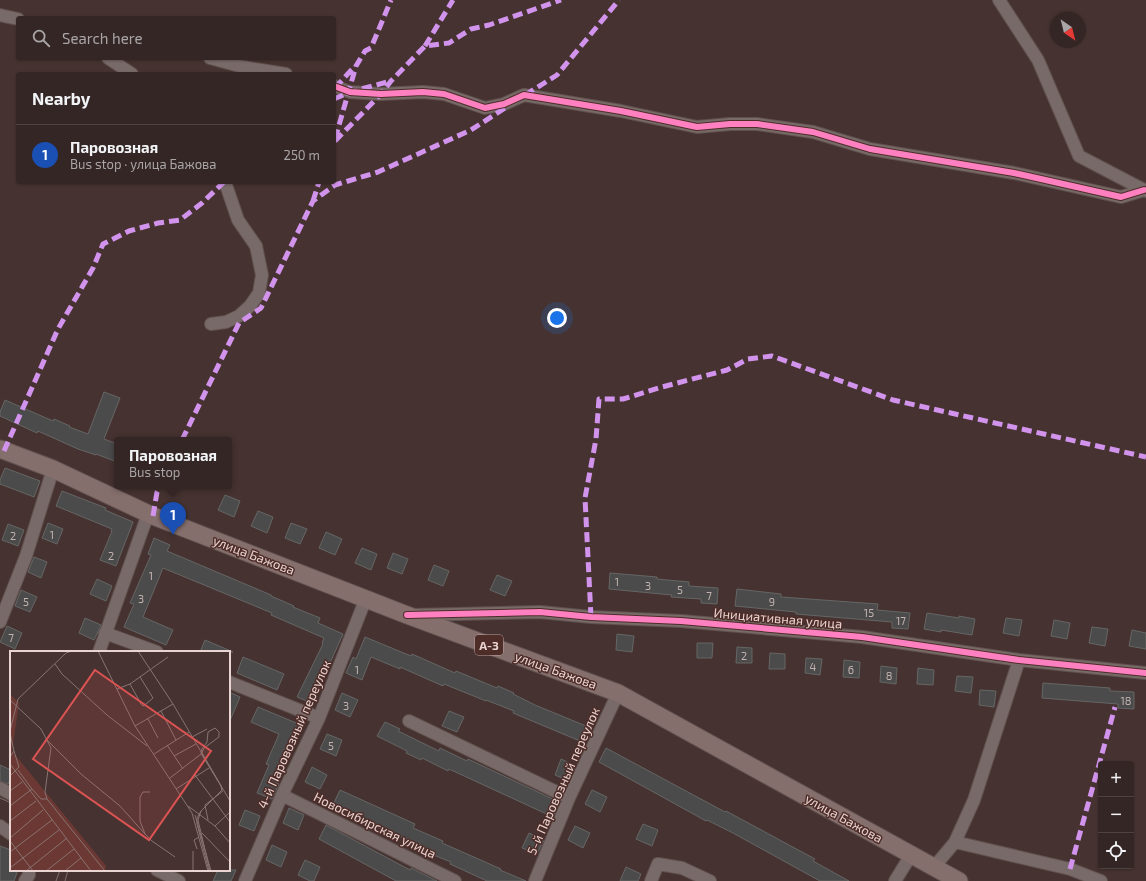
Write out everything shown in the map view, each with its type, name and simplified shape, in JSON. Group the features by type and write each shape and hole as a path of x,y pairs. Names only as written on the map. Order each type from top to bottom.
{"highway":[{"name":"улица Бажова","path":"0,449 53,469 148,514 407,615 618,693 959,881"}],"street":[{"path":"999,0 1038,60 1079,156 1145,190"},
{"path":"0,15 16,19"},
{"path":"111,60 129,72"},
{"path":"217,60 243,67 274,72"},
{"path":"336,87 350,92 381,94 423,92 444,94 485,108 504,104 524,95 621,111 697,126 756,124 813,132 870,149 1014,174 1121,197 1145,190"},
{"path":"211,324 226,322 233,319 239,316 250,306 259,293 262,275 256,246 238,220 225,184"},
{"path":"0,622 26,556 53,469"},
{"path":"99,651 148,514"},
{"name":"4-й Паровозный переулок","path":"245,881 282,795 319,718 366,598"},
{"name":"Инициативная улица","path":"407,615 540,612 591,617 681,621 862,637 1019,660 1146,673"},
{"path":"105,633 154,651"},
{"path":"934,868 955,842 974,800 1019,660"},
{"path":"230,682 319,718"},
{"name":"5-й Паровозный переулок","path":"535,881 569,798 618,693"},
{"path":"409,721 569,798"},
{"path":"0,788 10,793"},
{"name":"Новосибирская улица","path":"282,795 455,881"},
{"path":"0,826 10,833"},
{"path":"955,842 1070,869 1101,881"},
{"path":"895,881 911,855"},
{"path":"651,881 658,864 682,868 710,881"},
{"path":"25,881 29,875 29,871"},
{"path":"159,871 179,881"}],"building":[{"path":"104,392 120,398 104,439 114,443 114,461 78,449 38,431 37,433 0,416 0,412 5,400 53,421 54,419 70,426 69,427 88,434"},
{"path":"5,468 40,481 34,497 0,484"},
{"path":"62,491 106,508 105,510 133,522 116,566 100,560 112,529 56,506"},
{"path":"225,495 240,501 234,517 218,510"},
{"path":"258,511 273,517 267,533 251,526"},
{"path":"48,523 63,529 57,544 42,538"},
{"path":"291,523 307,529 300,544 285,538"},
{"path":"8,524 24,530 18,546 2,540"},
{"path":"326,532 342,539 335,555 319,548"},
{"path":"154,538 170,545 167,551 271,595 294,606 293,607 320,618 318,623 343,634 312,703 297,697 323,644 324,638 271,615 272,613 163,568 143,617 173,630 166,645 124,627 134,604 130,603 151,555 148,554"},
{"path":"362,548 377,554 371,570 355,563"},
{"path":"393,553 408,559 402,574 387,568"},
{"path":"34,557 47,562 41,578 28,572"},
{"path":"434,565 449,571 443,586 428,580"},
{"path":"610,573 657,577 657,579 689,582 689,586 718,588 717,604 701,603 701,599 671,597 672,595 609,589"},
{"path":"497,575 512,581 505,596 490,590"},
{"path":"97,579 112,586 106,601 90,594"},
{"path":"737,589 781,594 781,597 878,604 877,610 910,613 908,629 892,628 892,622 796,614 796,612 735,606"},
{"path":"21,590 37,597 30,612 15,606"},
{"path":"927,613 975,619 972,635 924,629"},
{"path":"85,618 101,625 94,640 79,633"},
{"path":"1006,618 1022,620 1019,636 1003,633"},
{"path":"1054,620 1070,623 1067,639 1051,636"},
{"path":"7,626 22,633 15,649 0,642"},
{"path":"1092,627 1108,629 1105,646 1089,643"},
{"path":"1132,630 1146,633 1146,649 1129,646"},
{"path":"617,634 634,636 632,652 616,650"},
{"path":"365,637 411,656 412,654 455,673 456,671 497,688 498,686 535,705 586,726 580,741 513,713 514,711 444,684 443,686 400,667 400,669 371,657 362,680 346,673 353,657 356,659"},
{"path":"205,640 233,652 230,651 200,651"},
{"path":"697,643 713,643 712,658 697,658"},
{"path":"737,647 752,648 752,663 736,663"},
{"path":"770,653 785,654 785,669 769,669"},
{"path":"243,657 284,674 277,690 237,673"},
{"path":"806,658 822,659 820,675 805,673"},
{"path":"844,660 860,662 859,678 843,677"},
{"path":"881,666 897,668 896,684 880,682"},
{"path":"918,668 934,670 933,685 917,684"},
{"path":"957,676 973,677 971,693 955,691"},
{"path":"1043,683 1110,688 1110,691 1134,692 1134,709 1118,708 1118,704 1042,698"},
{"path":"980,690 996,691 994,707 979,705"},
{"path":"230,692 240,697 230,721"},
{"path":"342,693 358,700 350,717 335,710"},
{"path":"258,707 301,725 276,783 279,784 272,799 257,793 269,765 266,764 279,734 251,722"},
{"path":"449,711 464,717 457,732 442,726"},
{"path":"385,722 400,729 398,731 439,751 440,748 467,761 468,759 559,802 553,817 449,769 448,771 422,758 421,760 406,753 407,751 377,736"},
{"path":"327,734 342,740 336,756 320,749"},
{"path":"606,748 815,859 813,861 849,881 820,881 733,833 707,820 706,821 599,762"},
{"path":"561,759 576,766 569,781 555,775"},
{"path":"0,765 10,770 10,779 8,784 0,781"},
{"path":"312,767 327,775 320,789 305,782"},
{"path":"340,790 415,824 413,828 443,841 442,843 526,881 487,881 450,864 451,862 421,850 423,846 362,821 363,818 333,805"},
{"path":"592,790 607,797 600,812 585,804"},
{"path":"289,808 304,815 298,830 283,823"},
{"path":"245,810 260,816 254,831 239,825"},
{"path":"643,824 658,830 652,846 636,839"},
{"path":"326,825 410,870 411,868 437,881 396,881 319,839"},
{"path":"575,826 590,833 583,848 568,840"},
{"path":"529,833 544,840 537,854 522,848"},
{"path":"272,845 287,852 281,867 266,860"},
{"path":"0,846 10,850 10,871 18,871 14,881 0,881"},
{"path":"305,860 320,867 314,881 310,881 298,875"},
{"path":"626,867 641,874 638,881 620,881"},
{"path":"236,870 231,881 213,881 218,871"}],"tram line":[{"path":"0,798 10,803"},
{"path":"56,881 60,871"},
{"path":"65,881 68,871"}],"marked path":[{"path":"336,136 356,66 365,51 371,48 391,0"},
{"path":"425,46 453,0"},
{"path":"336,140 425,46 449,43 471,29 489,25 561,0"},
{"path":"525,95 557,75 619,0"},
{"path":"336,87 355,66"},
{"path":"336,98 350,92 391,81"},
{"path":"183,437 239,323 261,308 313,201 335,185 378,172 471,130 508,106"},
{"path":"4,451 58,329 93,268 103,244 129,231 158,223 180,220 202,203 222,184"},
{"path":"313,201 318,184"},
{"path":"591,617 585,498 596,439 599,399 623,399 727,370 748,359 772,356 893,400 1146,457"},
{"path":"153,516 158,489"},
{"path":"1070,869 1115,707"}],"cycle path":[{"path":"336,87 350,92 381,94 423,92 444,94 485,108 504,104 524,95 621,111 697,127 730,124 757,124 813,132 870,149 1014,173 1121,197 1144,190"},
{"path":"407,615 540,612 591,617 681,621 862,637 1019,660 1146,673"}],"place":[{"name":"Паровозная","path":"173,535"}]}
